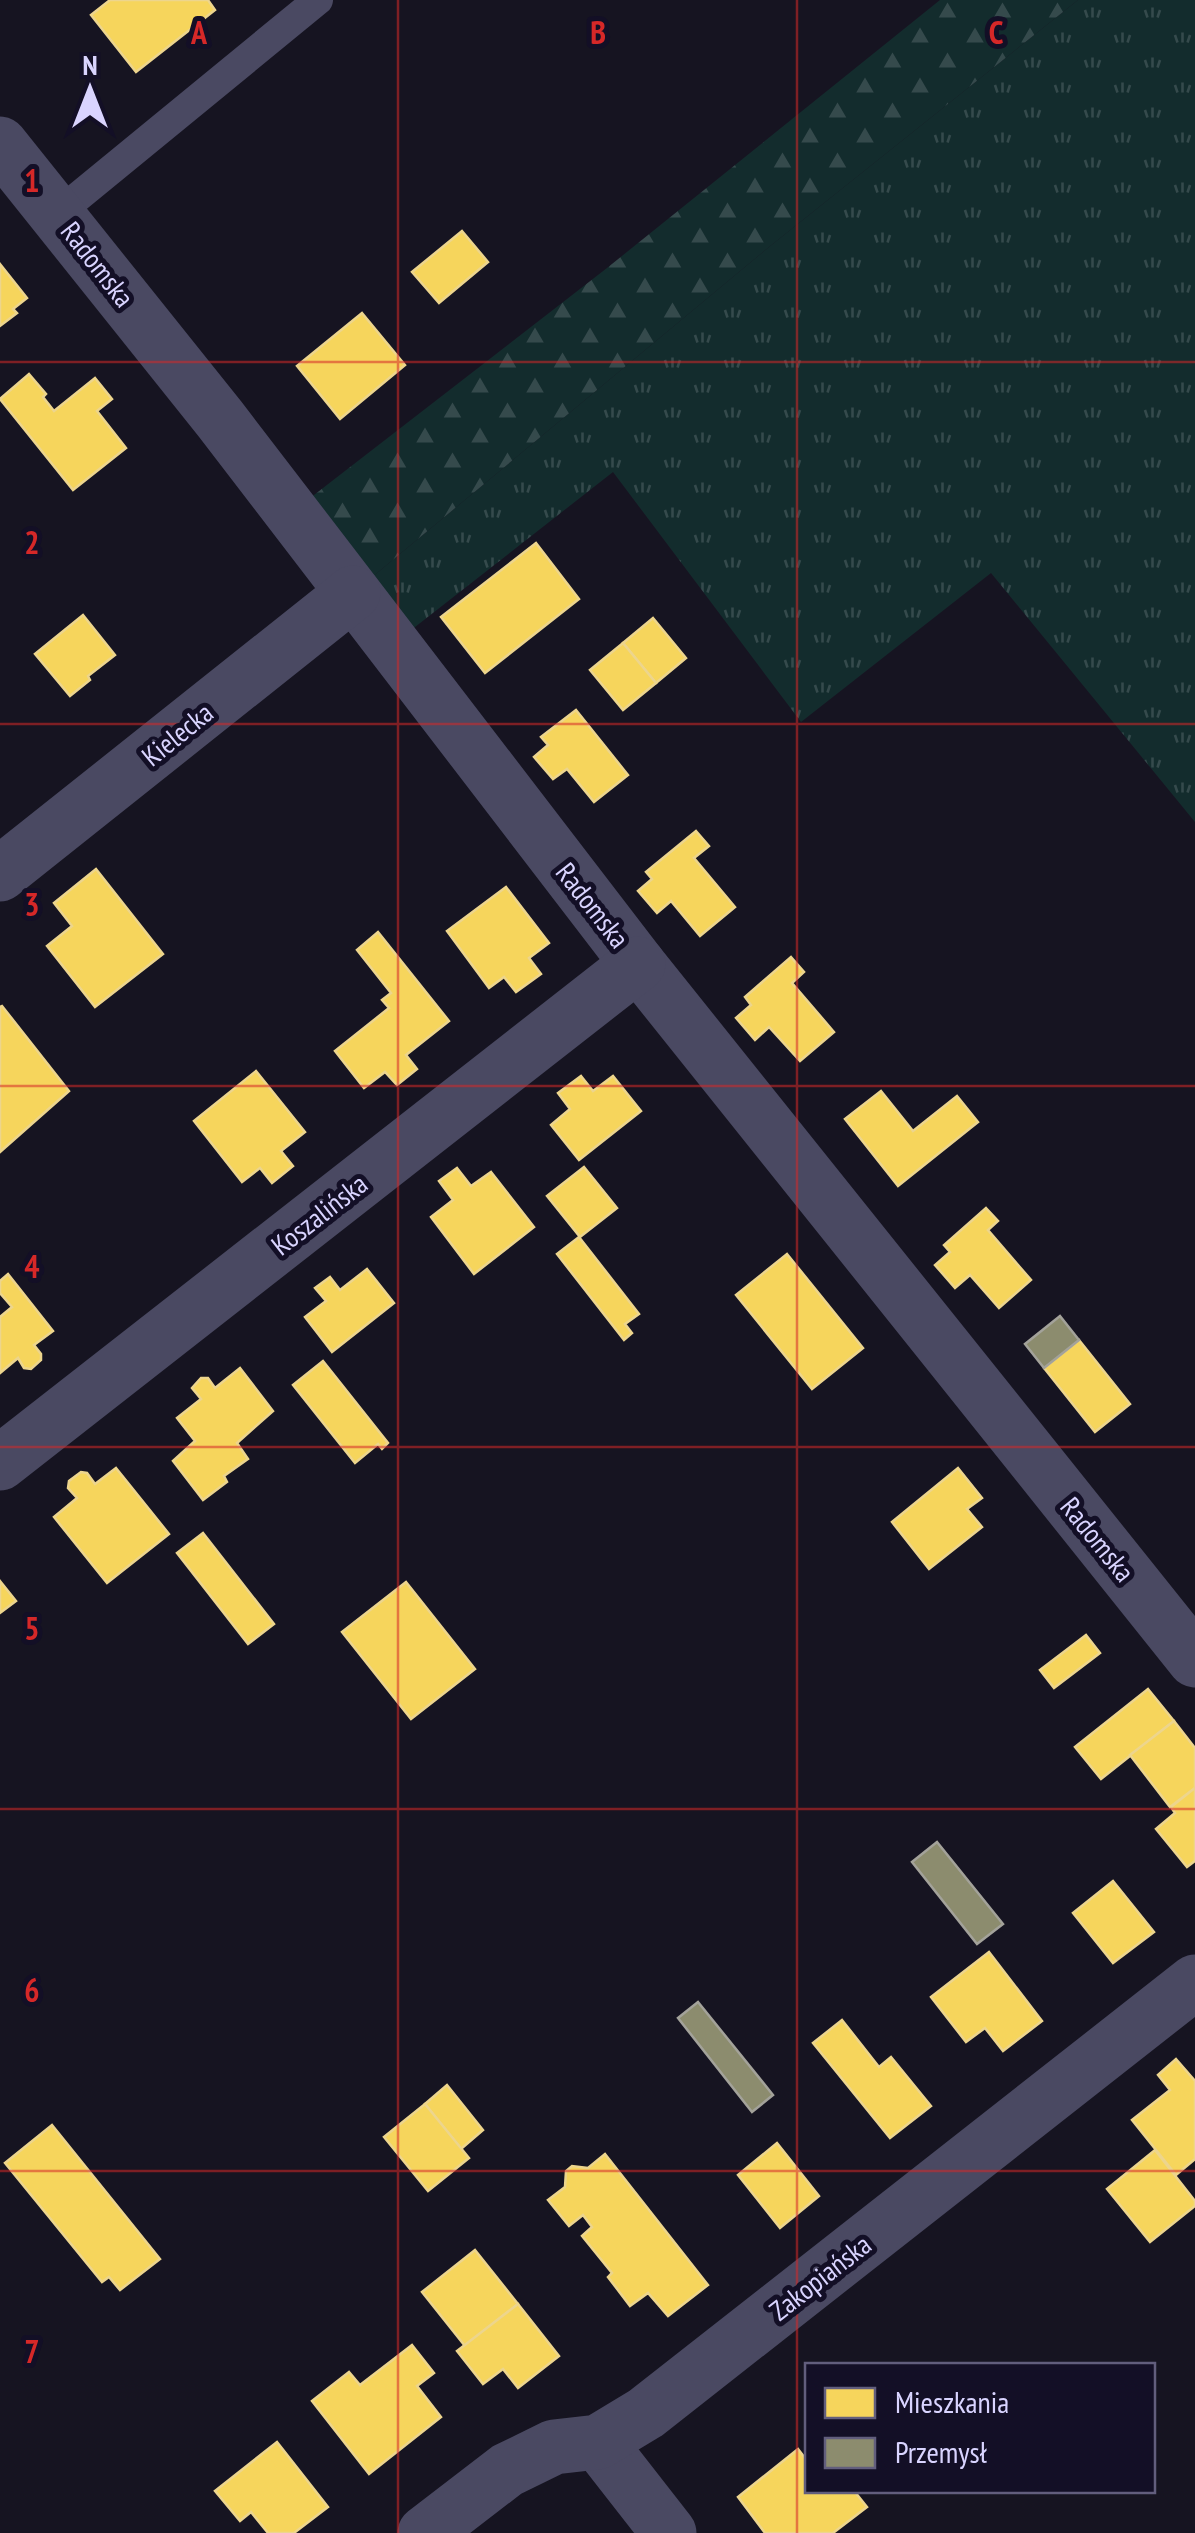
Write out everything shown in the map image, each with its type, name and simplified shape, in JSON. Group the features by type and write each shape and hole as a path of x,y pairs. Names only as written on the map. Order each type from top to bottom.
{"street":[{"name":"Radomska","path":"0,144 354,593 638,964 1195,1660"},
{"name":"Kielecka","path":"0,874 354,593"},
{"name":"Koszalińska","path":"0,1464 638,964"},
{"name":"Zakopiańska","path":"425,2533 507,2470 554,2447 598,2442 646,2414 1195,1982"},
{"path":"598,2442 669,2533"}],"lane":[{"path":"57,214 318,0"}],"green space":[{"path":"940,0 1078,0 769,247 353,593 292,512 607,268"},
{"path":"1078,0 1195,0 1195,822 991,573 801,722 613,472 392,645 353,593 769,247"}],"building: Mieszkania":[{"path":"110,0 208,0 215,10 136,72 91,15"},
{"path":"462,231 488,262 439,303 412,272"},
{"path":"0,264 27,298 13,309 17,313 0,326"},
{"path":"362,313 405,365 340,419 297,366"},
{"path":"29,374 54,411 95,378 112,399 97,411 126,448 73,490 0,399"},
{"path":"536,543 579,599 485,673 441,617"},
{"path":"83,615 115,655 70,696 35,654"},
{"path":"653,618 686,658 656,683 623,643"},
{"path":"623,643 656,683 623,710 590,670"},
{"path":"576,710 628,775 594,802 567,769 553,779 534,757 548,745 541,737"},
{"path":"696,831 709,846 694,858 735,907 700,936 671,901 657,913 638,891 652,879 646,872"},
{"path":"96,869 163,954 95,1007 47,946 72,926 54,903"},
{"path":"506,887 549,943 529,958 541,974 516,992 504,977 489,988 447,931"},
{"path":"378,932 449,1021 406,1055 417,1069 397,1085 385,1072 364,1088 335,1051 389,1008 382,1000 391,993 357,950"},
{"path":"791,957 804,972 792,983 834,1032 800,1061 769,1027 755,1040 736,1018 751,1005 745,997"},
{"path":"0,1007 69,1091 0,1152"},
{"path":"256,1071 305,1132 281,1151 293,1166 272,1183 260,1168 242,1182 194,1121"},
{"path":"581,1076 593,1091 613,1076 641,1111 579,1160 551,1125 570,1109 558,1093"},
{"path":"881,1091 913,1131 957,1096 978,1122 898,1186 845,1119"},
{"path":"584,1167 617,1208 580,1237 547,1196"},
{"path":"457,1168 471,1186 491,1172 534,1227 474,1274 431,1217 453,1200 439,1181"},
{"path":"986,1208 998,1221 988,1230 1031,1280 999,1308 970,1275 955,1288 935,1265 950,1252 944,1245"},
{"path":"579,1237 639,1314 625,1324 632,1333 624,1340 557,1254"},
{"path":"787,1254 863,1348 812,1389 736,1295"},
{"path":"367,1269 394,1303 332,1352 305,1317 326,1301 315,1288 330,1277 340,1290"},
{"path":"8,1274 53,1331 34,1345 41,1360 31,1369 24,1368 18,1358 0,1373 0,1317 12,1307 0,1293 0,1281"},
{"path":"1079,1340 1130,1404 1095,1432 1044,1368"},
{"path":"323,1361 388,1443 382,1449 378,1444 355,1463 293,1385"},
{"path":"240,1368 273,1411 237,1443 248,1459 224,1476 227,1482 203,1500 173,1461 195,1441 177,1418 201,1399 192,1388 201,1378 208,1378 215,1388"},
{"path":"116,1468 169,1534 107,1583 54,1517 77,1498 68,1488 69,1481 81,1472 87,1473 95,1484"},
{"path":"958,1468 982,1498 967,1509 982,1527 929,1569 892,1522"},
{"path":"203,1533 274,1624 248,1644 177,1553"},
{"path":"0,1581 16,1601 0,1613"},
{"path":"406,1582 475,1669 411,1719 342,1632"},
{"path":"1086,1635 1100,1653 1054,1688 1040,1670"},
{"path":"1148,1689 1174,1721 1101,1779 1075,1747"},
{"path":"1174,1721 1195,1748 1195,1788 1170,1807 1130,1755"},
{"path":"1195,1788 1195,1861 1187,1867 1156,1829 1175,1813 1171,1807"},
{"path":"1113,1881 1154,1932 1113,1963 1073,1913"},
{"path":"989,1952 1042,2021 1003,2051 985,2028 966,2042 931,1997"},
{"path":"842,2020 879,2067 891,2057 931,2106 890,2138 813,2043"},
{"path":"1176,2059 1195,2081 1195,2159 1176,2175 1132,2120 1170,2090 1158,2075"},
{"path":"447,2085 483,2130 461,2149 425,2104"},
{"path":"425,2104 469,2158 428,2191 384,2137"},
{"path":"52,2125 160,2259 120,2290 109,2277 102,2282 5,2163"},
{"path":"777,2143 819,2196 780,2228 738,2175"},
{"path":"1155,2150 1195,2206 1150,2242 1107,2189"},
{"path":"605,2154 708,2285 668,2316 648,2293 630,2306 608,2277 612,2273 582,2236 592,2227 583,2215 569,2226 548,2200 565,2187 566,2171 572,2166 588,2168"},
{"path":"475,2250 518,2304 465,2346 422,2292"},
{"path":"518,2304 559,2356 518,2388 503,2369 483,2384 457,2351"},
{"path":"412,2345 434,2373 417,2386 441,2417 369,2474 312,2401 349,2372 360,2385"},
{"path":"277,2442 328,2507 294,2533 268,2533 251,2512 240,2521 215,2491"},
{"path":"798,2449 805,2458 805,2493 856,2493 867,2507 833,2533 765,2533 738,2497"}],"building: Przemysł":[{"path":"1060,1316 1079,1340 1044,1368 1025,1344"},
{"path":"937,1842 1003,1924 977,1944 912,1862"},
{"path":"698,2002 773,2095 752,2112 678,2018"}]}
